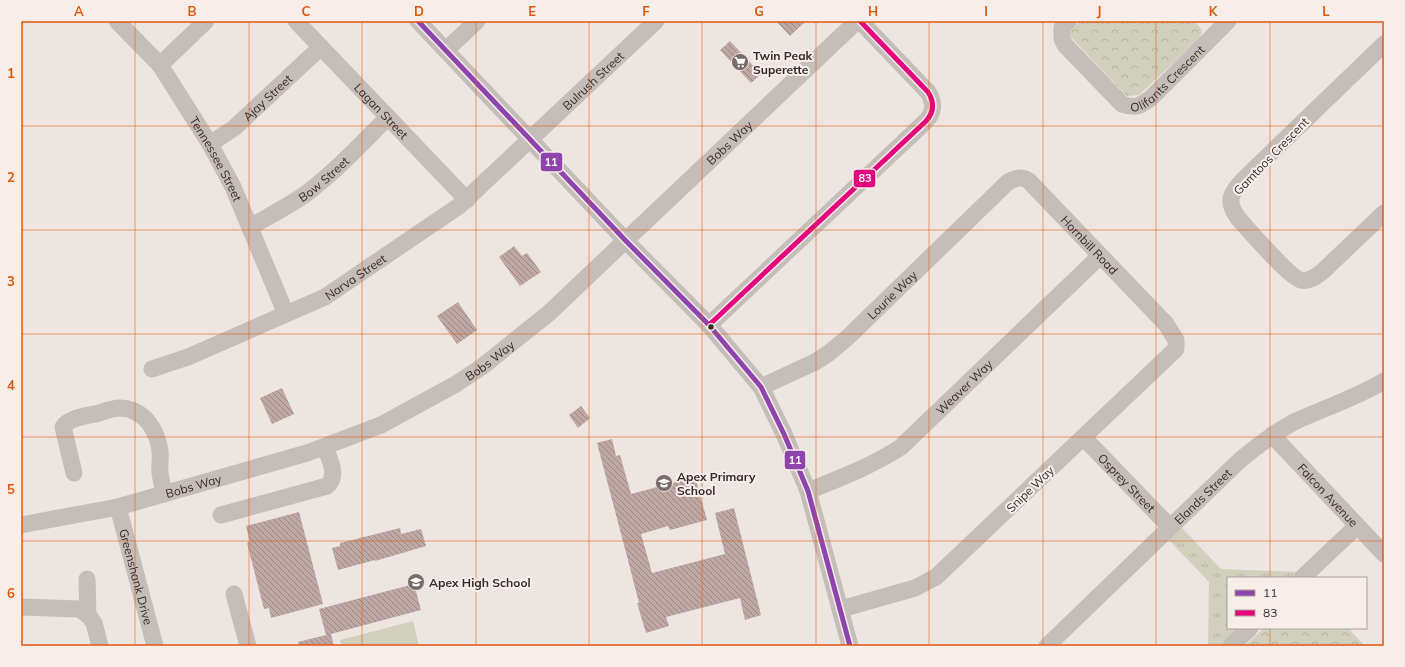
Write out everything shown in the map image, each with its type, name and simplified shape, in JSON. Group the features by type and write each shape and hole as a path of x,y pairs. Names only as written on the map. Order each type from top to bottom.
{"street":[{"name":"Tennessee Street","path":"117,21 160,65 210,144 233,187 286,314"},
{"path":"160,65 206,21"},
{"name":"Lagan Street","path":"296,21 467,200"},
{"path":"418,21 626,241 709,326 761,387 784,434 808,491 850,646"},
{"path":"446,50 477,21"},
{"name":"Bulrush Street","path":"531,140 656,21"},
{"path":"709,326 925,122 932,112 933,101 928,92 859,21"},
{"name":"Bobs Way","path":"21,525 118,507 324,447 381,425 456,384 483,366 549,313 859,21"},
{"name":"Olifants Crescent","path":"1068,21 1062,28 1062,40 1065,45 1122,104 1129,107 1136,107 1151,98 1217,24"},
{"name":"Gamtoos Crescent","path":"1384,44 1245,178 1233,191 1230,201 1232,210 1238,218 1285,269 1301,280 1314,278 1323,271 1384,213"},
{"name":"Ajay Street","path":"210,144 239,123 321,47"},
{"name":"Bow Street","path":"250,227 290,205 308,192 326,177 388,118"},
{"name":"Narva Street","path":"152,369 188,357 325,297 467,200 531,140"},
{"name":"Hornbill Road","path":"1008,182 1023,177 1029,181 1166,324"},
{"name":"Lourie Way","path":"761,387 815,362 829,353 847,338 1008,182"},
{"name":"Weaver Way","path":"808,491 860,470 901,447 1100,256"},
{"name":"Snipe Way","path":"841,609 916,588 936,577 1176,349 1176,340 1166,324"},
{"name":"Elands Street","path":"1046,646 1239,461 1272,435 1294,422 1384,382"},
{"path":"74,473 63,427 66,423 74,419 118,408 132,409 140,413 151,425 156,438 160,451 160,472 164,494"},
{"name":"Falcon Avenue","path":"1272,435 1384,554"},
{"name":"Osprey Street","path":"1084,438 1170,527"},
{"path":"221,515 326,494 333,477 332,468 324,447"},
{"name":"Greenshank Drive","path":"118,507 155,646"},
{"path":"1303,577 1357,526"},
{"path":"87,580 88,615"},
{"path":"234,594 248,646"},
{"path":"21,607 79,609 88,615 94,623 100,646"},
{"path":"1231,646 1249,629"}],"green space":[{"path":"1080,21 1194,21 1202,30 1200,38 1139,95 1127,96 1067,33"},
{"path":"1180,526 1221,569 1301,572 1295,577 1227,577 1227,629 1240,629 1221,646 1208,646 1209,582 1167,538"},
{"path":"413,621 419,646 342,646 340,640"},
{"path":"1263,629 1349,629 1365,646 1245,646"}],"building":[{"path":"776,21 806,21 790,36"},
{"name":"Twin Peak Superette","path":"730,41 761,74 751,83 720,50"},
{"path":"514,246 522,256 527,253 541,272 520,286 499,257"},
{"path":"458,302 477,330 457,344 437,316"},
{"path":"282,388 294,414 272,424 260,398"},
{"path":"581,406 590,418 578,428 569,415"},
{"path":"612,439 616,456 620,455 631,494 695,477 707,520 670,530 668,526 641,534 652,573 725,554 715,513 734,508 761,615 745,620 740,598 666,617 669,626 646,633 637,603 639,603 597,443"},
{"path":"299,512 323,604 271,618 269,608 264,609 247,543 250,542 246,526"},
{"path":"400,528 401,534 421,529 426,546 338,570 332,548 340,546 340,543"},
{"path":"414,584 421,610 331,634 334,646 299,646 298,642 326,635 319,609"}],"transit line":[{"name":"11","path":"418,21 626,241 709,325 761,387 784,434 808,491 850,646"},
{"name":"83","path":"709,325 925,122 932,111 932,100 928,92 860,21"}],"place":[{"name":"Twin Peak Superette","path":"740,62"},
{"name":"Apex Primary School","path":"664,483"},
{"name":"Apex High School","path":"416,582"}]}
